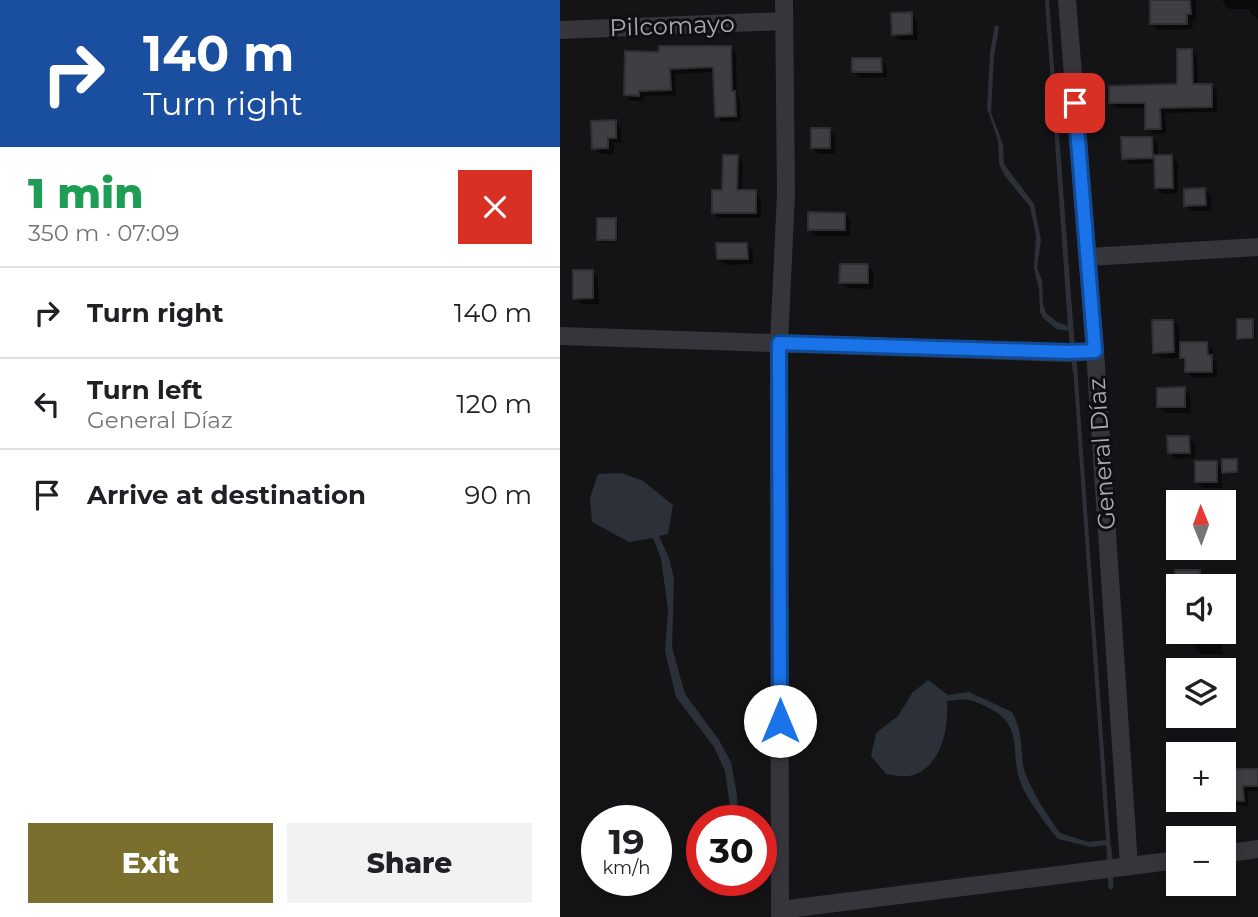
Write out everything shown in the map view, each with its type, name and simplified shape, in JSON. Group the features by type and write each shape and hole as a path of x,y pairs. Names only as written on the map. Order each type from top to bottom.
{"street":[{"path":"785,0 786,194 779,343 780,914 1166,861"},
{"name":"General Díaz","path":"1067,0 1088,257 1081,352 1117,867"},
{"name":"Pilcomayo","path":"560,30 784,21"},
{"path":"1088,257 1258,247"},
{"path":"560,336 1081,352"},
{"path":"1236,852 1258,849"}],"shaded area":[{"path":"1045,0 1049,0 1074,336 1069,336 1069,331 1056,329 1040,312 1034,268 1036,236 1030,207 1005,176 999,164 998,141 987,108 990,53 995,25 999,27 994,56 991,113 1003,144 1004,164 1034,204 1041,240 1037,268 1042,280 1046,313 1057,322 1068,326"},
{"path":"1073,366 1077,366 1111,852 1107,852 1106,845 1091,847 1058,839 1032,805 1021,784 1014,741 1008,723 1000,715 978,703 969,700 947,701 947,722 942,744 931,763 913,775 886,774 871,756 876,733 898,716 912,693 928,680 948,695 969,692 1012,712 1019,732 1028,781 1060,833 1088,842 1106,840"},
{"path":"622,473 643,481 673,505 668,534 659,536 669,558 674,579 672,647 685,694 719,740 731,762 737,805 730,805 725,771 714,747 676,697 665,651 668,610 661,558 653,538 629,542 592,522 590,498 598,474"}],"building":[{"path":"1150,0 1190,0 1191,14 1187,14 1187,24 1150,24"},
{"path":"912,12 912,34 892,35 891,13"},
{"path":"659,46 731,46 732,91 735,91 736,116 715,117 713,67 670,69 671,90 639,91 639,96 624,95 625,51 659,52"},
{"path":"1177,49 1192,49 1193,84 1212,84 1212,107 1160,108 1161,129 1145,129 1145,103 1109,103 1109,86 1177,84"},
{"path":"852,58 881,58 882,72 852,72"},
{"path":"616,120 616,138 608,138 608,148 592,149 591,121"},
{"path":"811,128 830,128 830,148 811,148"},
{"path":"1121,137 1152,137 1153,158 1122,159"},
{"path":"723,155 738,155 737,190 756,190 756,213 712,213 712,190 722,190"},
{"path":"1154,155 1172,155 1173,188 1155,188"},
{"path":"1205,188 1206,205 1184,206 1184,189"},
{"path":"808,212 845,213 845,230 808,230"},
{"path":"597,218 616,218 616,240 597,240"},
{"path":"716,243 747,243 748,259 717,259"},
{"path":"840,264 868,264 868,283 839,283"},
{"path":"573,270 593,270 593,298 573,299"},
{"path":"1237,319 1253,319 1253,338 1237,339"},
{"path":"1152,320 1173,320 1174,352 1153,353"},
{"path":"1180,342 1207,342 1208,355 1212,355 1212,372 1185,372 1185,358 1180,358"},
{"path":"1185,387 1185,407 1157,407 1157,388"},
{"path":"1167,436 1189,436 1190,453 1168,453"},
{"path":"1222,459 1237,459 1237,472 1222,473"},
{"path":"1195,461 1217,461 1217,482 1195,482"},
{"path":"1175,570 1200,570 1200,574 1175,574"},
{"path":"1236,769 1258,769 1258,786 1243,786 1244,801 1236,801"}],"waterway":[{"path":"1071,331 1075,370"},
{"path":"1109,848 1111,887"}],"route":[{"path":"780,721 779,343 1095,351 1075,103"}]}
